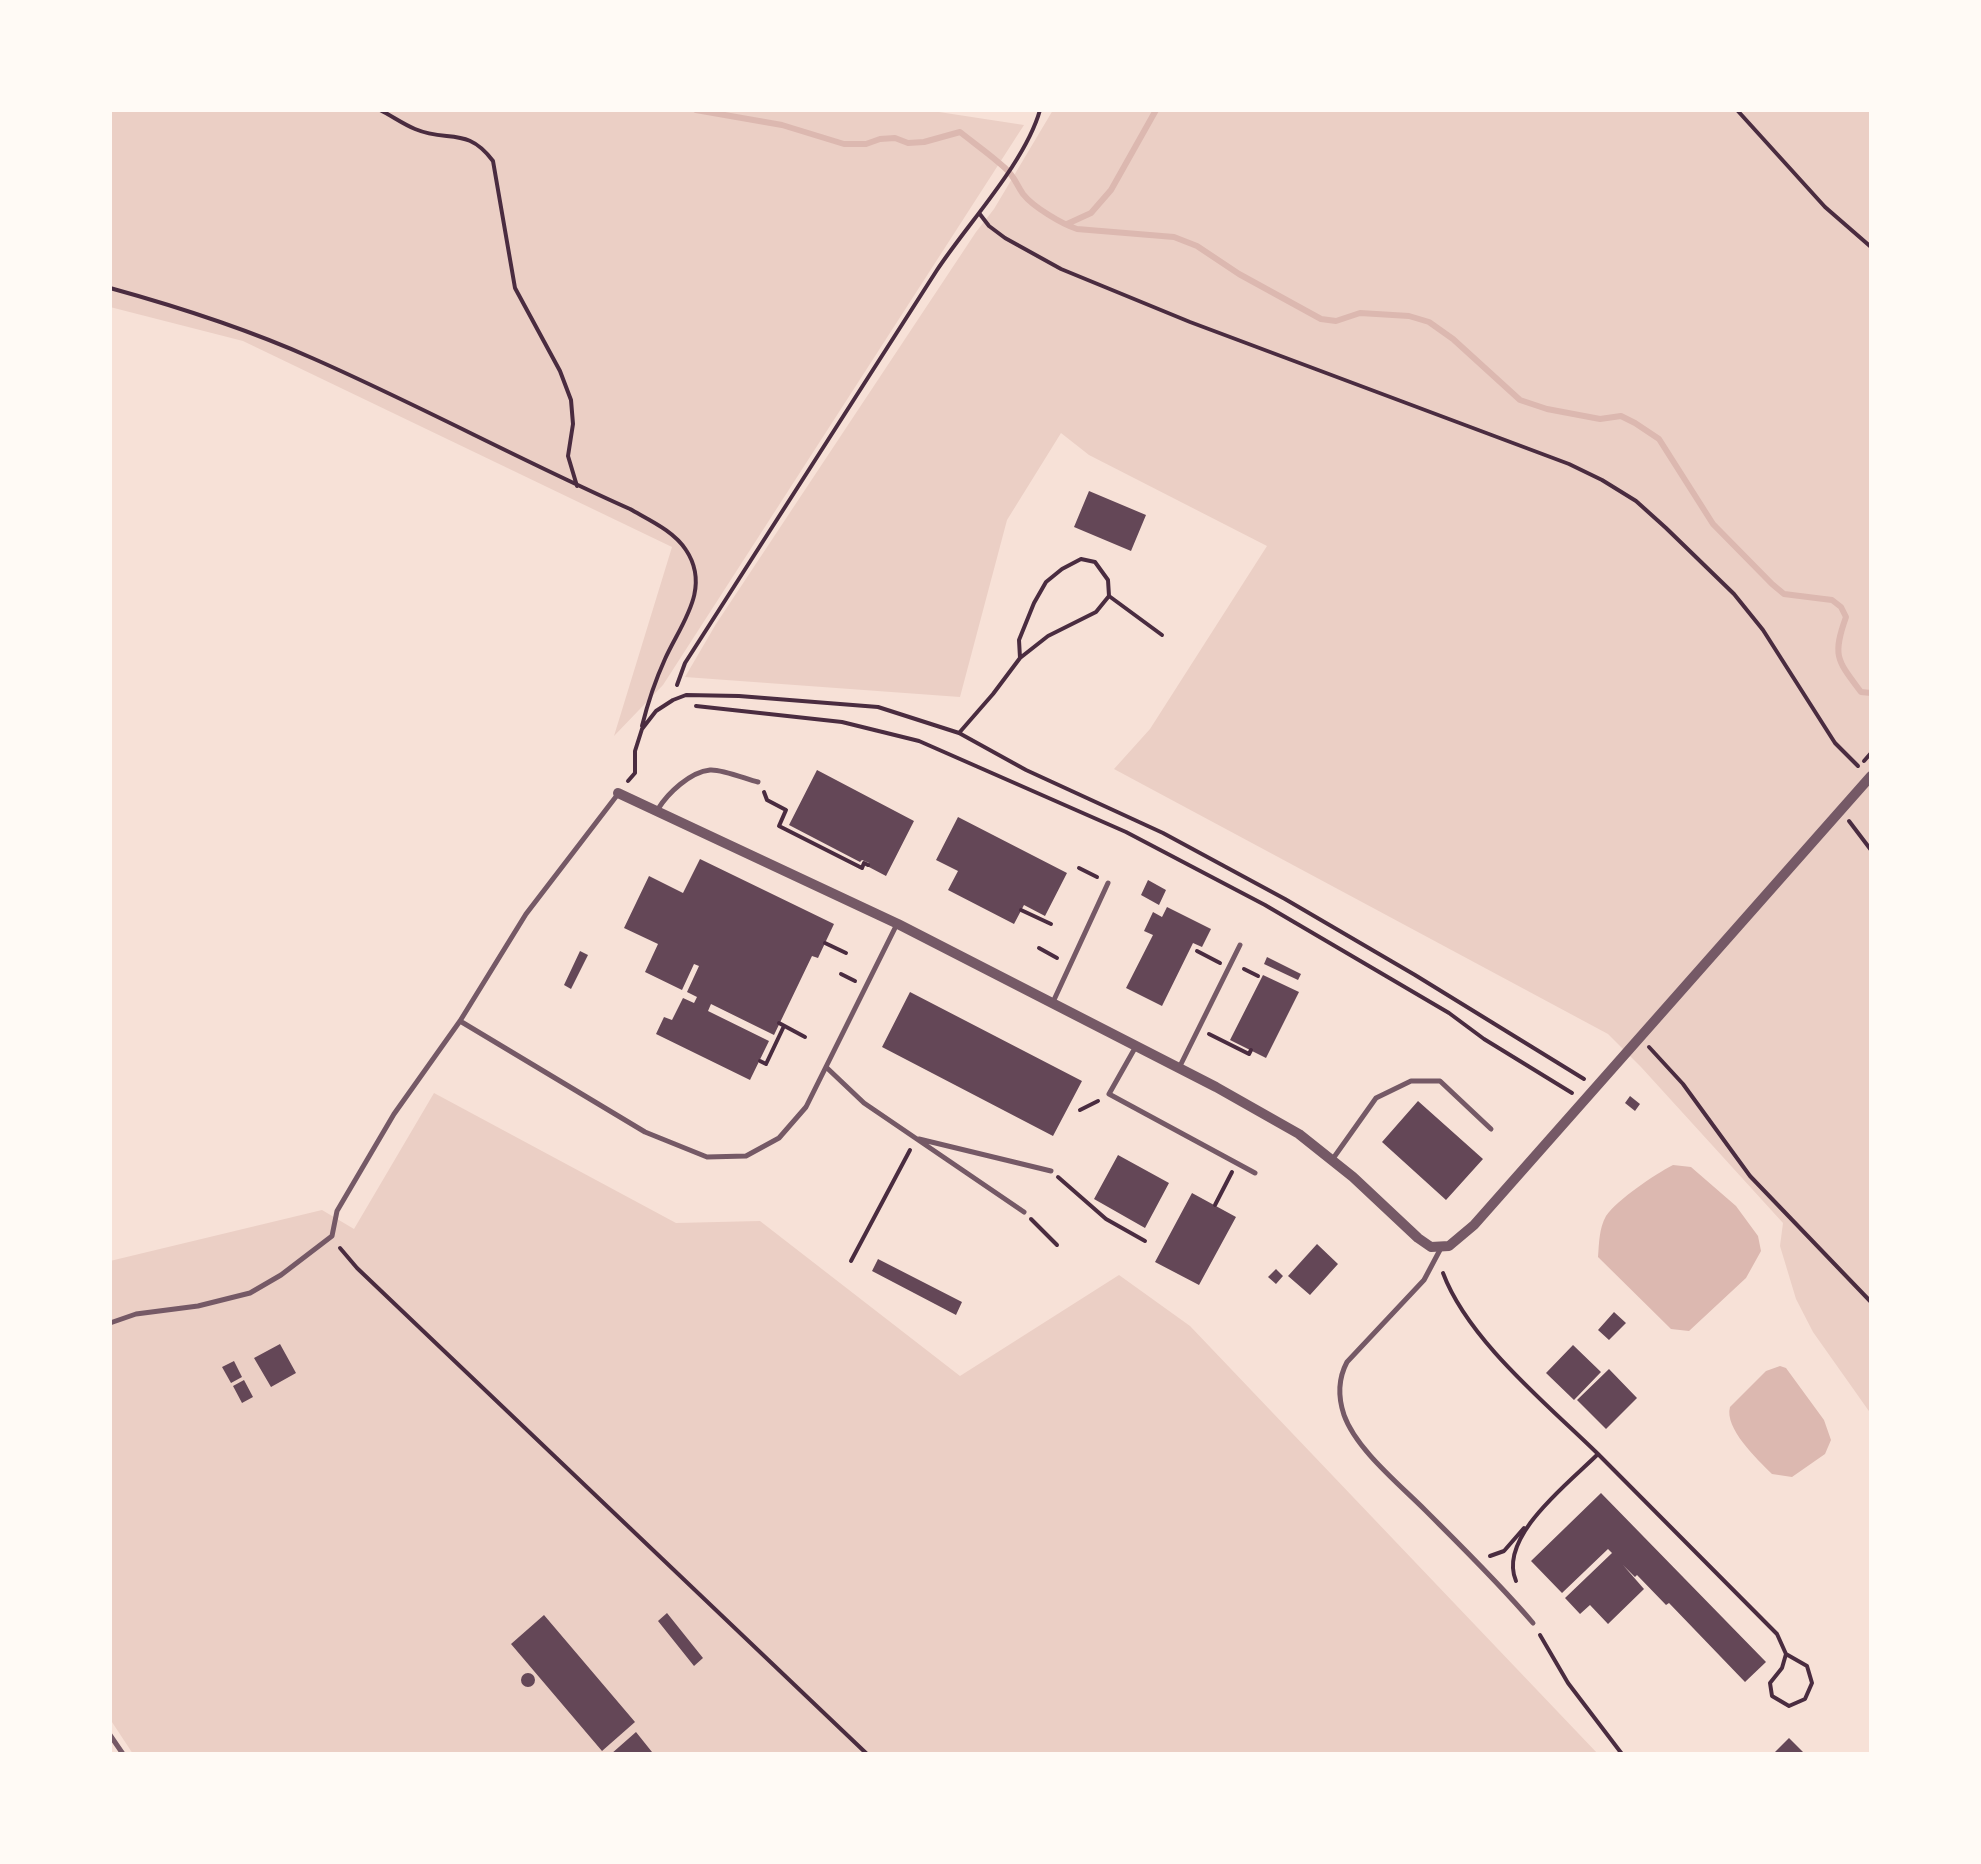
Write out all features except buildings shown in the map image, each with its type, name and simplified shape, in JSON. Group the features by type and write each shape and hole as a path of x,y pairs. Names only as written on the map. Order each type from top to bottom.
{"street":[{"path":"618,793 898,924 1299,1134 1353,1176 1418,1238 1441,1248 1457,1242 1474,1224 1871,776"}],"lane":[{"path":"657,812 672,791 708,770 758,782"},
{"path":"110,1322 250,1293 332,1236 337,1211 394,1114 460,1021 526,914 618,793"},
{"path":"1053,1002 1108,883"},
{"path":"460,1021 645,1132 707,1157 746,1156 779,1138 806,1107 898,924"},
{"path":"1179,1068 1240,944"},
{"path":"1136,1046 1109,1094 1254,1173"},
{"path":"826,1067 864,1103 1024,1212"},
{"path":"1332,1160 1376,1098 1411,1080 1440,1081 1492,1130"},
{"path":"916,1138 1051,1171"},
{"path":"1441,1248 1424,1280 1340,1374 1345,1417 1356,1437 1384,1469 1496,1580 1533,1623"},
{"path":"110,1735 123,1754"}],"path":[{"path":"380,110 418,131 481,145 493,161 514,288 560,371 570,400 573,424 568,456 578,486"},
{"path":"676,685 696,647 939,267 1014,162 1040,110"},
{"path":"1736,110 1825,207 1871,247"},
{"path":"978,212 1005,238 1061,269 1190,322 1569,464 1619,490 1666,528 1734,594 1763,630 1834,743 1859,767"},
{"path":"110,288 193,312 313,358 630,508 663,528 686,550 694,568 696,589 691,611 655,682 635,751 635,774 618,793"},
{"path":"959,734 1020,658 1048,636 1096,612 1109,596 1108,580 1095,562 1081,559 1046,582 1018,640 1020,658"},
{"path":"1109,596 1162,635"},
{"path":"642,729 656,711 674,700 698,695 878,707 959,734 1026,770 1163,832 1415,975 1597,1086"},
{"path":"696,706 842,722 919,740 1109,824 1265,905 1449,1014 1585,1101"},
{"path":"768,800 786,810 779,826 862,868 864,863 868,865"},
{"path":"1849,821 1871,850"},
{"path":"1079,868 1108,883"},
{"path":"1021,910 1051,924"},
{"path":"825,943 846,954"},
{"path":"1039,948 1070,964"},
{"path":"1198,951 1228,967"},
{"path":"760,1061 766,1064 767,1052 782,1025 805,1037"},
{"path":"1209,1034 1249,1054 1251,1050"},
{"path":"1639,1036 1683,1084 1750,1176 1871,1302"},
{"path":"1080,1110 1109,1094"},
{"path":"852,1261 916,1138"},
{"path":"1051,1171 1106,1219 1145,1241"},
{"path":"1214,1205 1225,1184"},
{"path":"1024,1212 1057,1245"},
{"path":"332,1236 357,1268 867,1754"},
{"path":"1441,1248 1444,1276 1482,1336 1777,1634 1786,1654 1807,1666 1812,1683 1805,1699 1789,1706 1772,1696 1770,1684 1782,1668 1786,1654"},
{"path":"1456,1541 1478,1555 1493,1556 1504,1551 1598,1454"},
{"path":"1519,1590 1512,1573 1517,1546 1527,1524"},
{"path":"1533,1623 1568,1683 1622,1754"}],"shaded area":[{"path":"110,110 926,110 1024,125 663,685 614,736 672,547 243,341 110,307"},
{"path":"1053,110 1871,110 1871,1414 1813,1332 1796,1299 1780,1246 1783,1223 1608,1034 1114,769 1150,729 1267,546 1089,455 1061,433 1007,520 960,697 685,677 716,624 994,209"},
{"path":"434,1093 676,1223 760,1221 960,1376 1119,1275 1190,1326 1598,1754 133,1754 110,1719 110,1261 322,1210 354,1229"},
{"path":"1673,1165 1691,1167 1736,1206 1758,1236 1761,1251 1746,1278 1689,1331 1671,1329 1598,1257 1606,1216 1627,1195"},
{"path":"1786,1368 1824,1420 1831,1440 1825,1454 1792,1477 1772,1474 1743,1443 1729,1415 1730,1407 1766,1371"}],"waterway":[{"path":"696,110 782,125 844,144 895,138 908,143 924,142 960,132 1008,171 1034,204 1071,227 1174,237 1197,246 1321,319 1336,321 1360,313 1409,316 1429,322 1520,400 1600,419 1621,416 1659,439 1713,524 1772,584 1784,594 1832,600 1841,607 1846,617 1839,657 1861,692 1871,693"},
{"path":"1067,224 1091,213 1111,190 1156,110"}]}
